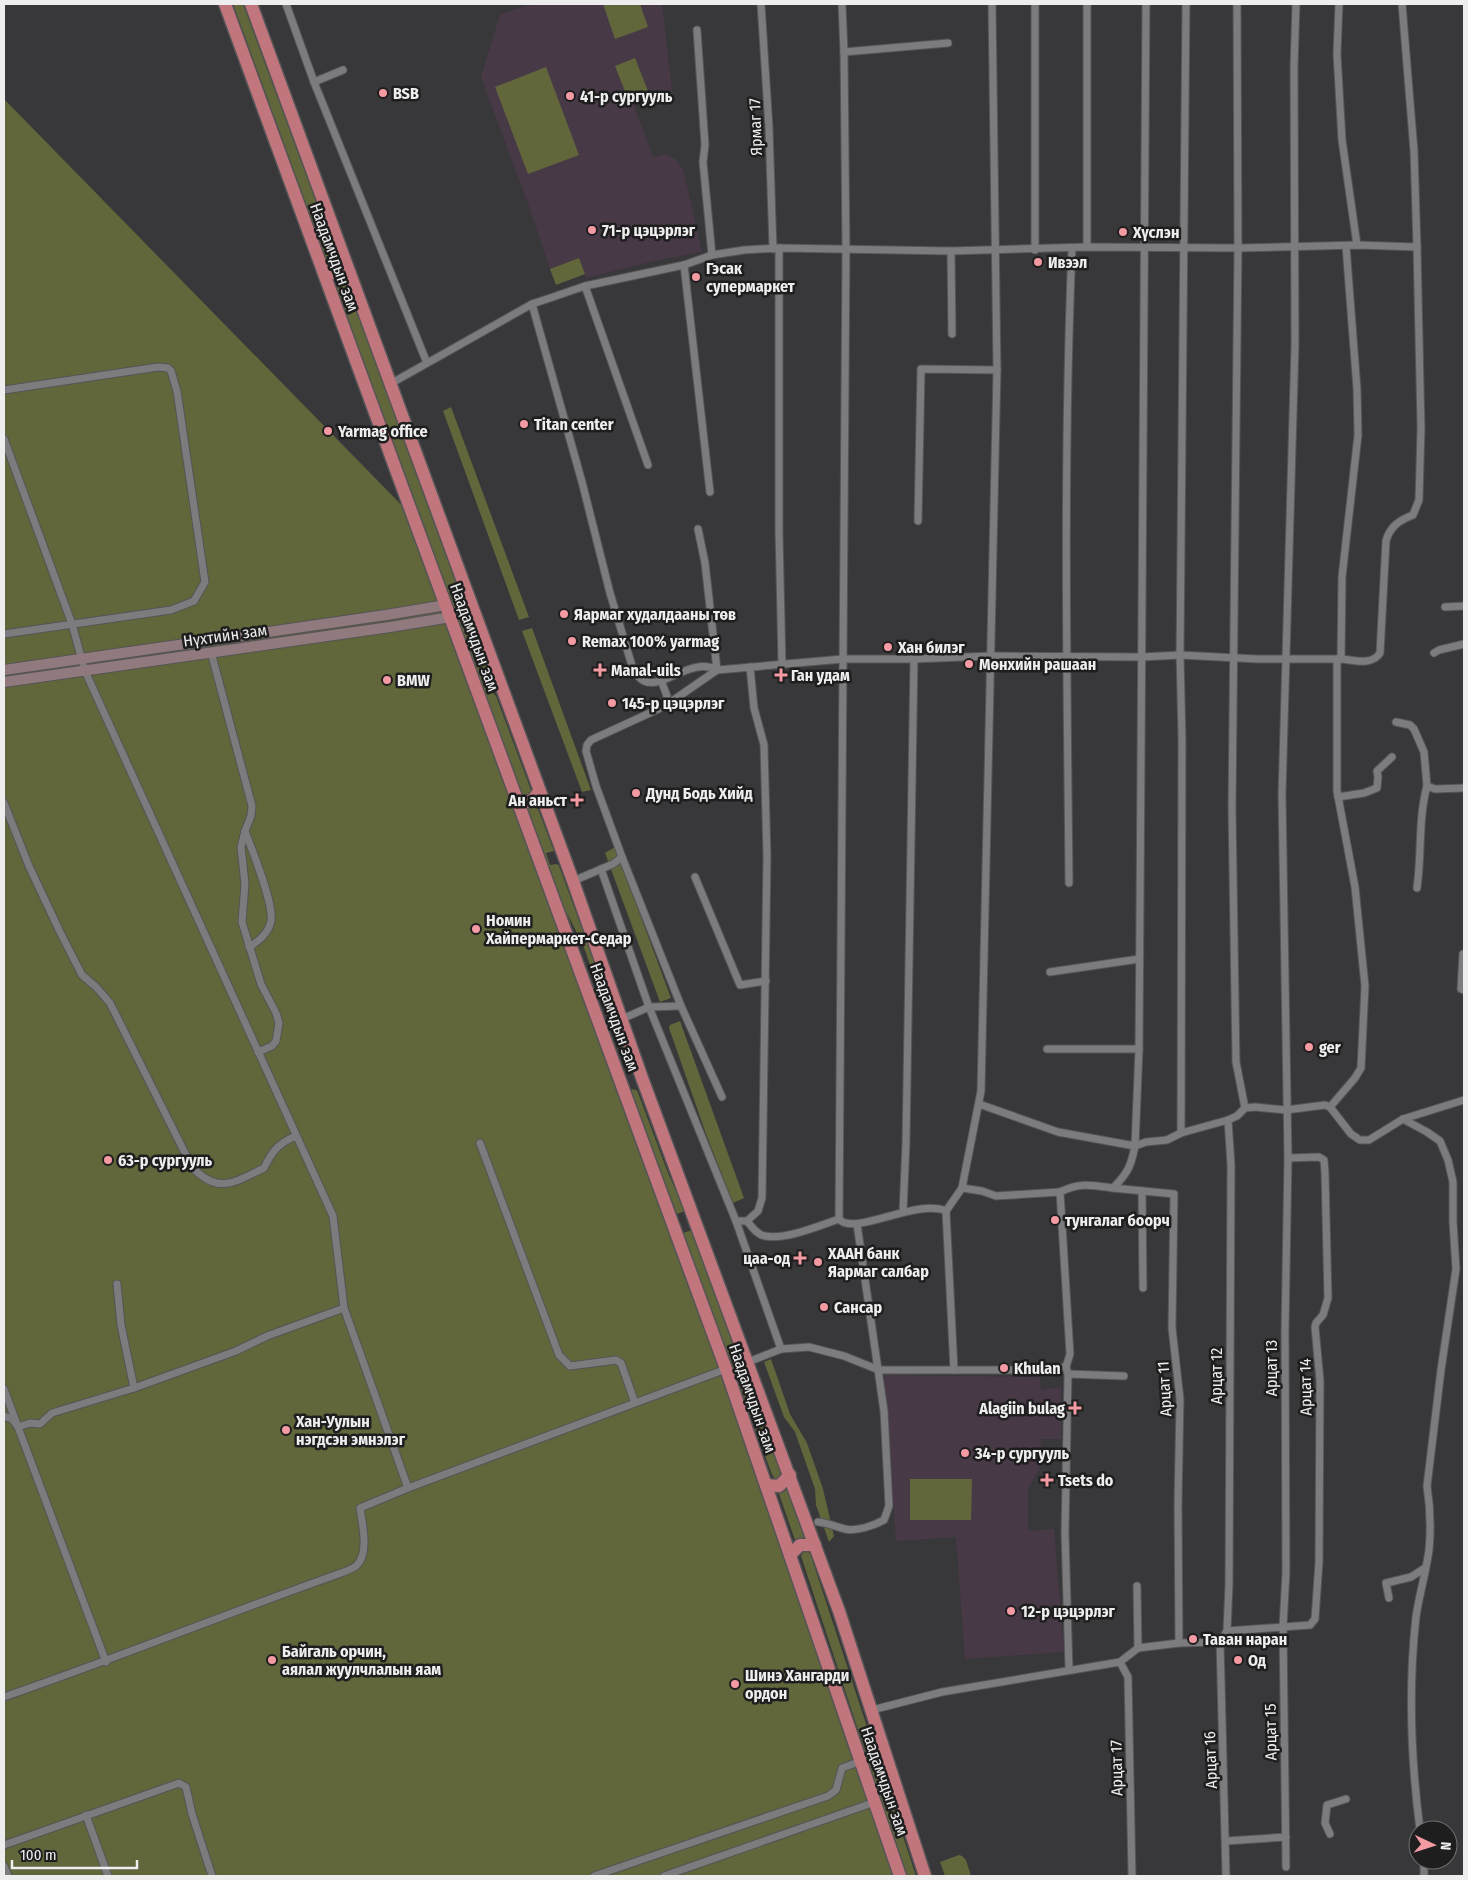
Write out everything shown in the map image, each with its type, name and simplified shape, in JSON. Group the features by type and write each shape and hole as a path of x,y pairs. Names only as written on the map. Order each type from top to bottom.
{"highway":[{"name":"Наадамчдын зам","path":"225,4 726,1369 900,1876"},
{"name":"Наадамчдын зам","path":"251,4 540,791 642,1078 839,1611 925,1876"},
{"path":"325,276 347,267"},
{"path":"477,687 498,678"},
{"path":"518,802 530,802 540,791"},
{"path":"542,867 552,857 564,858"},
{"path":"623,1085 642,1078"},
{"path":"766,1485 779,1486 790,1475"},
{"path":"790,1555 800,1545 815,1545"}],"main road":[{"name":"Нүхтийн зам","path":"4,682 390,627 448,611"},
{"name":"Нүхтийн зам","path":"4,670 386,615 448,611"}],"street":[{"path":"286,4 314,82 427,363"},
{"name":"Ярмаг 17","path":"761,4 776,248 782,665"},
{"path":"842,4 846,250 839,1219 842,1224 850,1225 870,1222 926,1207 946,1211"},
{"path":"954,1370 946,1211 962,1188 981,1091 997,370 992,4"},
{"path":"1035,4 1035,250"},
{"path":"1087,4 1087,247"},
{"path":"1113,1188 1130,1166 1135,1146 1138,1049 1146,249 1146,4"},
{"path":"1181,1133 1182,740 1180,655 1186,4"},
{"path":"1237,4 1238,248 1232,808 1236,1062 1245,1108"},
{"name":"Арцат 13","path":"1283,1627 1286,1572 1285,1331 1288,1158 1282,795 1296,345 1294,67 1296,4"},
{"path":"1339,4 1337,54 1342,140 1357,245"},
{"path":"722,1097 681,1006 622,857 596,786 586,748 591,740 664,706 717,670 843,659 990,656 1142,657 1180,655 1285,660 1294,658 1339,659 1371,662 1377,659 1380,653 1388,532 1394,525 1413,515 1417,507 1420,428 1417,247 1414,151 1402,4"},
{"path":"697,30 705,145 703,162 712,255"},
{"path":"844,52 948,43"},
{"path":"314,82 343,70"},
{"path":"390,384 532,304 585,286 684,265 712,255 744,250 776,248 996,251 1087,247 1146,249 1357,245 1417,247"},
{"path":"1330,1107 1355,1078 1360,1068 1365,986 1355,887 1337,791 1342,577 1358,435 1357,389 1346,246"},
{"path":"1069,883 1066,657 1067,356 1072,248"},
{"path":"951,251 952,334"},
{"path":"684,265 710,492"},
{"path":"585,286 648,465"},
{"path":"532,304 582,482 610,593 633,669 638,677 645,682 661,680 696,667 709,666 717,670"},
{"path":"4,390 158,367 168,368 171,371 177,391 205,582 194,602 170,610 4,634"},
{"path":"918,521 921,370 997,370"},
{"path":"4,439 72,624 85,671 333,1216 344,1308 408,1488"},
{"path":"698,529 705,563 717,670"},
{"path":"1446,607 1464,606"},
{"path":"1434,653 1464,644"},
{"path":"211,652 252,806 242,847 245,884 242,922 261,984 279,1023 276,1041 272,1046 258,1052"},
{"path":"903,1212 914,659"},
{"path":"736,1221 747,1221 758,1211 762,1198 767,856 764,745 754,708 750,667"},
{"path":"661,680 667,696 664,706"},
{"path":"1396,722 1410,725 1414,729 1424,752 1427,786 1421,817 1420,863 1417,888"},
{"path":"1338,797 1364,793 1376,788 1377,771 1392,757"},
{"path":"1427,786 1435,789 1464,788"},
{"path":"4,803 29,866 82,975 110,1003 192,1167 202,1178 222,1185 236,1181 264,1168 270,1154 276,1147 284,1140 296,1136"},
{"path":"245,830 267,896 271,920 260,941 249,948"},
{"path":"573,882 613,864 622,857"},
{"path":"601,869 649,1007 736,1221 781,1349"},
{"path":"695,877 740,985 766,981"},
{"path":"1462,954 1462,989 1464,990"},
{"path":"1050,972 1139,959"},
{"path":"622,1019 649,1007 681,1006"},
{"path":"1047,1049 1138,1049"},
{"path":"979,1104 1058,1132 1135,1146 1146,1142 1167,1140 1181,1133 1228,1120 1245,1108 1255,1107 1286,1110 1330,1107 1351,1134 1360,1140 1369,1140 1403,1119 1464,1100"},
{"path":"1403,1119 1427,1132 1440,1142 1448,1160 1453,1182 1456,1269 1427,1486 1430,1537 1416,1616 1412,1669 1412,1743 1419,1820"},
{"name":"Арцат 12","path":"1227,1631 1229,1584 1231,1165 1228,1120"},
{"path":"480,1143 559,1356 570,1366 616,1360 621,1363 635,1403"},
{"name":"Арцат 14","path":"1283,1627 1310,1624 1315,1619 1318,1562 1320,1381 1315,1327 1323,1315 1328,1298 1324,1160 1319,1157 1288,1158"},
{"name":"Арцат 11","path":"962,1188 982,1191 996,1196 1060,1192 1081,1184 1174,1194 1172,1328 1180,1400 1178,1504 1179,1643"},
{"path":"1142,1191 1143,1288"},
{"path":"1060,1192 1070,1354 1067,1370 1065,1533 1069,1670"},
{"path":"747,1221 756,1232 764,1236 780,1236 839,1219"},
{"path":"818,1522 830,1523 847,1530 852,1530 882,1522 889,1506 884,1411 857,1224"},
{"path":"117,1284 121,1325 134,1388"},
{"path":"18,1427 30,1423 40,1424 52,1413 134,1388 236,1351 267,1336 344,1308"},
{"path":"748,1362 781,1349 809,1347 844,1356 878,1370 1067,1370 1124,1376"},
{"path":"4,1698 106,1662 230,1613 341,1573 357,1565 363,1553 365,1542 360,1508 408,1488 726,1369"},
{"path":"4,1389 106,1662"},
{"path":"4,1416 12,1419 18,1427"},
{"path":"1389,1598 1386,1583 1412,1577 1425,1568"},
{"path":"1137,1586 1138,1648"},
{"path":"872,1710 942,1692 1120,1662 1138,1648 1179,1643 1220,1642 1227,1631 1283,1627"},
{"name":"Арцат 15","path":"1283,1627 1286,1867"},
{"name":"Арцат 16","path":"1220,1642 1226,1876"},
{"name":"Арцат 17","path":"1120,1662 1128,1677 1132,1876"},
{"path":"594,1876 828,1796 836,1790 842,1768 861,1761"},
{"path":"4,1845 179,1783 186,1787 192,1814 212,1876"},
{"path":"1330,1834 1325,1823 1327,1805 1346,1799"},
{"path":"665,1876 875,1802"},
{"path":"86,1815 108,1876"},
{"path":"1226,1840 1286,1837"},
{"path":"4,1866 8,1876"}],"shaded area":[{"name":"41-р сургууль","path":"533,4 662,4 672,90 633,103 653,157 666,154 675,159 683,169 702,252 659,260 586,278 579,258 550,269 481,77 500,14"},
{"name":"34-р сургууль","path":"884,1375 1040,1377 1041,1390 1061,1387 1061,1439 1041,1439 1040,1468 1028,1489 1028,1531 1054,1529 1064,1652 965,1659 956,1537 896,1541"}],"green space":[{"path":"233,4 243,4 336,255 336,260 332,263 326,259"},
{"path":"603,4 640,4 648,27 615,39"},
{"path":"635,58 648,91 628,99 615,66"},
{"path":"546,67 579,155 528,174 495,87"},
{"path":"4,99 423,527 335,287 339,280 347,284 487,668 484,673 491,691 496,696 531,790 531,793 527,796 531,808 536,804 554,851 546,853 550,865 557,864 559,866 633,1067 632,1070 627,1068 583,945 567,913 898,1876 4,1876"},
{"path":"579,258 585,274 556,285 550,269"},
{"path":"451,407 529,617 519,620 443,411"},
{"path":"532,628 591,790 582,792 522,631"},
{"path":"615,847 671,998 660,1002 605,853"},
{"path":"680,1021 744,1198 733,1203 706,1134 669,1028 670,1025"},
{"path":"632,1089 637,1090 668,1173 685,1211 677,1214 630,1092"},
{"path":"692,1230 782,1474 781,1478 774,1478 771,1472 683,1233"},
{"path":"771,1359 790,1414 807,1443 823,1489 834,1536 829,1542 816,1505 815,1489 795,1432 784,1417 764,1362"},
{"path":"910,1479 972,1479 971,1520 910,1520"},
{"path":"788,1487 806,1539 799,1539 796,1543 778,1491 784,1492"},
{"path":"804,1551 810,1553 916,1876 906,1876 801,1556"},
{"path":"959,1855 966,1860 971,1876 945,1876 940,1862"}],"place":[{"name":"BSB","path":"383,93"},
{"name":"41-р сургууль","path":"570,96"},
{"name":"71-р цэцэрлэг","path":"592,230"},
{"name":"Хүслэн","path":"1123,232"},
{"name":"Ивээл","path":"1038,262"},
{"name":"Гэсак супермаркет","path":"696,277"},
{"name":"Titan center","path":"524,424"},
{"name":"Yarmag office","path":"328,431"},
{"name":"Яармаг худалдааны төв","path":"564,614"},
{"name":"Remax 100% yarmag","path":"572,641"},
{"name":"Хан билэг","path":"888,647"},
{"name":"Мөнхийн рашаан","path":"969,664"},
{"name":"Manal-uils","path":"600,670"},
{"name":"Ган удам","path":"781,675"},
{"name":"BMW","path":"387,680"},
{"name":"145-р цэцэрлэг","path":"612,703"},
{"name":"Дунд Бодь Хийд","path":"636,793"},
{"name":"Ан аньст","path":"577,800"},
{"name":"Номин Хайпермаркет-Седар","path":"476,929"},
{"name":"ger","path":"1309,1047"},
{"name":"63-р сургууль","path":"108,1160"},
{"name":"тунгалаг боорч","path":"1055,1220"},
{"name":"цаа-од","path":"800,1258"},
{"name":"ХААН банк Яармаг салбар","path":"818,1262"},
{"name":"Сансар","path":"824,1307"},
{"name":"Khulan","path":"1004,1368"},
{"name":"Alagiin bulag","path":"1075,1408"},
{"name":"Хан-Уулын нэгдсэн эмнэлэг","path":"286,1430"},
{"name":"34-р сургууль","path":"965,1453"},
{"name":"Tsets do","path":"1047,1480"},
{"name":"12-р цэцэрлэг","path":"1011,1611"},
{"name":"Таван наран","path":"1193,1639"},
{"name":"Байгаль орчин, аялал жуулчлалын яам","path":"272,1660"},
{"name":"Од","path":"1238,1660"},
{"name":"Шинэ Хангарди ордон","path":"735,1684"}]}
